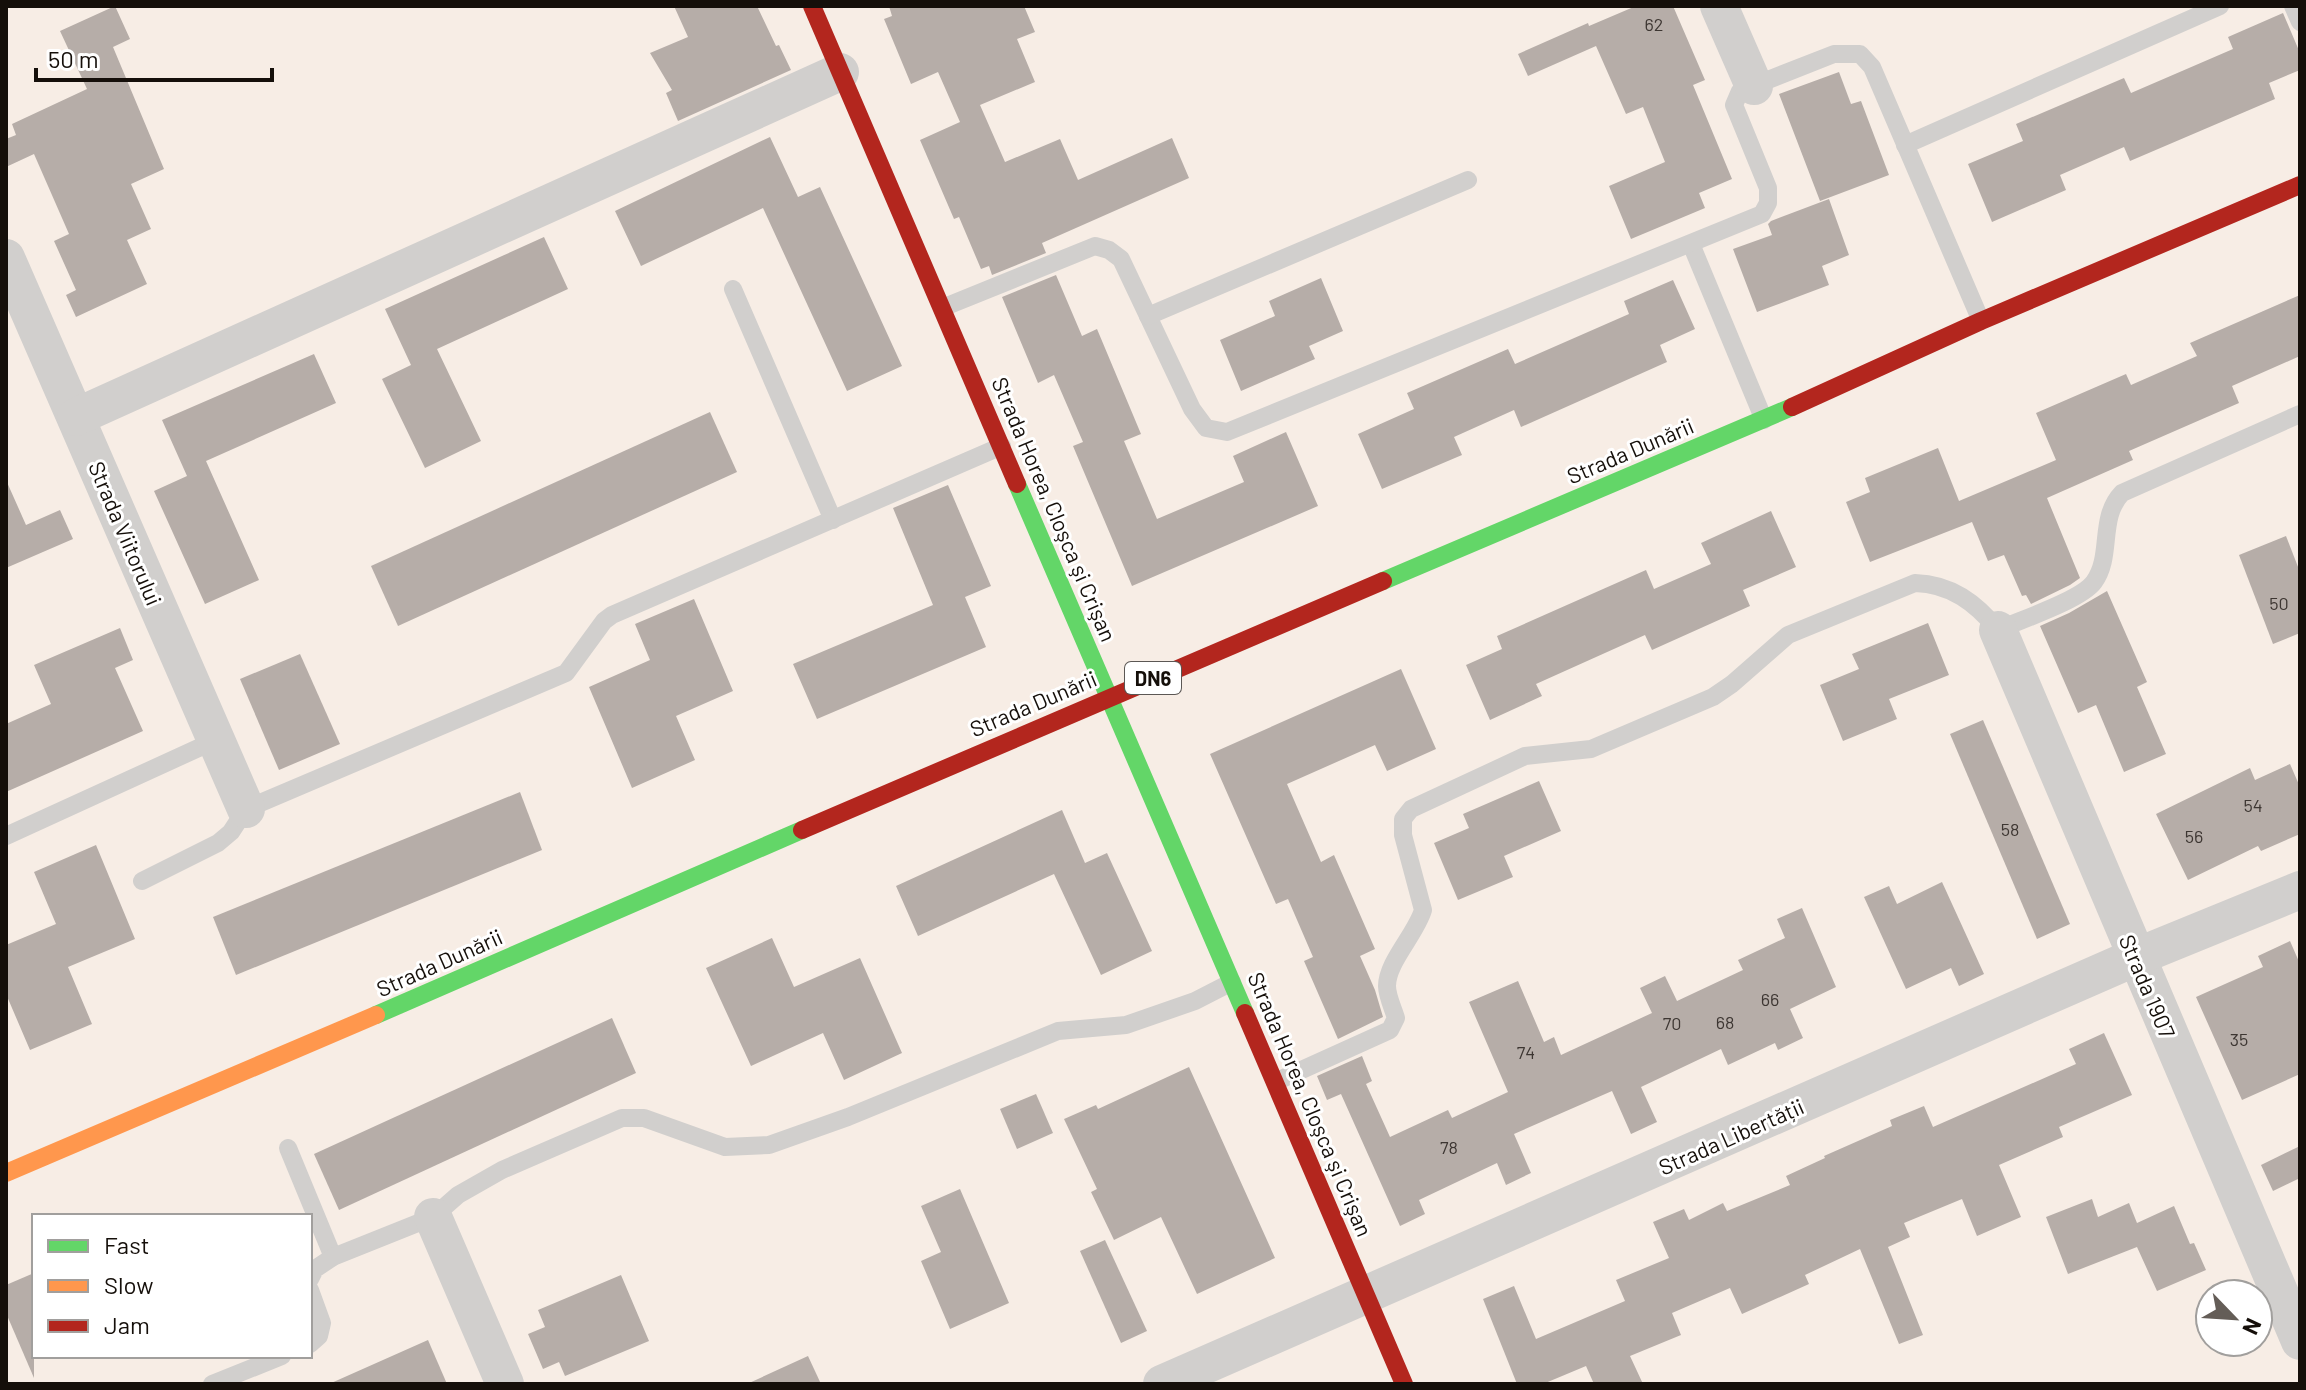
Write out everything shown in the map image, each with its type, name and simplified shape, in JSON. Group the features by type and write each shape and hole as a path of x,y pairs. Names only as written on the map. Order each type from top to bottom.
{"main road":[{"name":"Strada Horea, Cloşca şi Crişan","path":"812,6 1404,1384"},
{"name":"Strada Dunării","path":"6,1173 1110,696 1764,420 1981,321 2300,185"}],"street":[{"path":"1719,6 1754,86"},
{"path":"76,417 840,72"},
{"name":"Strada Viitorului","path":"6,258 246,809"},
{"name":"Strada 1907","path":"1998,630 2300,1341"},
{"name":"Strada Libertății","path":"1162,1384 2136,957 2300,890"},
{"path":"433,1217 505,1384"}],"lane":[{"path":"1905,145 2220,6"},
{"path":"2293,6 2300,22"},
{"path":"942,308 1095,246 1109,250 1121,259 1192,409 1206,428 1227,432 1762,214 1768,203 1768,188 1734,105 1740,91 1834,54 1860,54 1872,67 1981,321"},
{"path":"1148,316 1468,180"},
{"path":"1691,244 1764,420"},
{"path":"733,289 833,520"},
{"path":"1275,1082 1390,1030 1396,1018 1387,988 1389,973 1420,922 1423,910 1403,835 1403,819 1411,809 1525,756 1591,749 1713,697 1788,635 1915,583 1931,584 1967,599 1982,610 1998,630 2080,595 2094,583 2101,567 2109,513 2122,493 2300,414"},
{"path":"142,881 218,843 231,832 246,809 566,673 604,621 612,615 1002,446"},
{"path":"6,836 216,740"},
{"path":"312,1275 315,1269 333,1257 433,1217 458,1195 502,1170 622,1118 644,1118 725,1147 769,1145 848,1117 1058,1031 1126,1025 1195,1001 1232,982"},
{"path":"288,1148 333,1257"},
{"path":"312,1296 322,1323 319,1336 312,1342"},
{"path":"212,1384 277,1358"}],"building":[{"path":"115,6 130,39 113,47 164,169 131,184 151,229 127,240 147,284 76,317 66,295 76,290 54,241 69,234 34,154 6,167 6,139 16,135 12,124 87,89 60,31"},
{"path":"674,6 757,6 791,70 678,121 666,93 672,90 650,53 688,37"},
{"path":"889,6 1024,6 1035,32 1017,39 1035,82 980,105 1005,162 1060,139 1078,180 1172,138 1189,178 1042,243 1046,253 992,275 989,266 981,269 959,217 954,219 920,140 960,122 938,72 911,84 884,19 892,16"},
{"path":"1636,6 1673,6 1705,80 1693,85 1732,179 1699,193 1705,208 1631,239 1609,186 1665,162 1643,107 1626,114 1596,46 1528,76 1518,54"},
{"path":"2283,13 2300,53 2300,70 2269,83 2275,99 2130,161 2124,147 2060,175 2066,190 1992,222 1968,164 2023,141 2016,124 2124,78 2131,93 2233,49 2228,37"},
{"path":"1839,72 1851,104 1861,101 1889,175 1820,201 1779,94"},
{"path":"770,137 798,197 820,187 902,366 847,391 763,208 641,266 615,211"},
{"path":"1829,199 1849,255 1822,266 1829,285 1757,312 1733,249 1772,235 1768,224 1771,221"},
{"path":"544,237 568,289 437,349 481,441 425,468 382,379 411,365 385,309"},
{"path":"1056,275 1082,336 1097,329 1141,434 1124,441 1157,519 1244,482 1233,456 1286,432 1318,506 1132,586 1073,446 1083,442 1054,375 1038,383 1002,297"},
{"path":"1321,278 1343,331 1309,346 1315,359 1241,391 1220,340 1275,316 1269,301"},
{"path":"1673,280 1695,329 1660,345 1667,362 1521,427 1514,410 1454,437 1462,455 1382,489 1358,434 1414,409 1407,393 1508,349 1515,364 1629,314 1624,301"},
{"path":"2300,295 2300,356 2232,386 2239,403 2129,451 2133,460 2047,498 2080,578 2070,585 2031,604 2026,595 2022,596 2004,555 1988,561 1972,522 1870,562 1846,502 1870,492 1865,478 1938,448 1959,501 2056,460 2036,413 2126,374 2131,385 2197,356 2190,343"},
{"path":"314,354 336,403 206,461 259,580 205,604 154,491 187,476 162,420"},
{"path":"710,412 737,472 398,626 371,566"},
{"path":"6,480 26,525 60,510 73,539 6,568"},
{"path":"948,485 991,586 965,597 986,647 817,719 793,664 933,605 893,508"},
{"path":"1771,511 1796,567 1743,590 1750,606 1652,650 1645,635 1536,684 1542,696 1490,720 1466,665 1502,649 1497,636 1646,570 1654,589 1711,564 1701,543"},
{"path":"2286,536 2300,572 2300,633 2273,644 2239,555"},
{"path":"2107,591 2147,682 2137,687 2166,754 2124,772 2096,705 2078,713 2040,626"},
{"path":"694,599 733,691 676,716 695,760 632,788 589,687 650,660 635,624"},
{"path":"1928,623 1949,675 1889,699 1897,719 1843,741 1820,685 1859,669 1852,654"},
{"path":"120,628 133,660 115,668 143,731 6,792 6,724 51,704 34,665"},
{"path":"300,654 340,744 279,770 240,679"},
{"path":"1401,669 1436,749 1387,771 1375,745 1287,784 1321,862 1334,855 1375,949 1360,956 1383,1017 1338,1039 1304,961 1313,957 1288,899 1276,904 1210,754"},
{"path":"1983,720 2070,924 2037,939 1950,734"},
{"path":"2290,764 2300,787 2300,834 2261,851 2258,846 2188,880 2156,814 2250,768 2255,780"},
{"path":"1539,781 1561,831 1504,856 1513,877 1458,900 1434,843 1469,828 1463,814"},
{"path":"520,792 542,850 236,975 213,917"},
{"path":"1062,810 1085,863 1107,853 1152,951 1101,975 1054,874 918,936 896,886"},
{"path":"96,845 135,939 68,967 92,1024 30,1050 6,994 6,945 56,924 34,872"},
{"path":"1942,882 1984,974 1959,986 1951,968 1906,989 1864,897 1889,886 1897,904"},
{"path":"1802,908 1836,987 1790,1009 1803,1038 1778,1050 1775,1043 1728,1065 1721,1049 1641,1087 1657,1122 1631,1134 1612,1091 1514,1134 1531,1173 1506,1185 1497,1163 1419,1200 1425,1214 1400,1226 1341,1094 1327,1100 1317,1076 1362,1056 1372,1081 1366,1084 1390,1137 1448,1110 1452,1118 1508,1092 1469,1002 1518,981 1544,1042 1554,1037 1561,1055 1652,1013 1640,988 1665,976 1677,1001 1743,970 1738,960 1785,938 1777,919"},
{"path":"772,938 794,987 860,958 902,1053 844,1080 823,1033 751,1066 706,968"},
{"path":"2290,941 2300,964 2300,1074 2242,1100 2196,997 2263,967 2258,956"},
{"path":"612,1018 636,1073 339,1210 314,1154"},
{"path":"2104,1033 2132,1095 2059,1127 2063,1137 1999,1165 2021,1217 1977,1236 1962,1199 1904,1223 1910,1237 1888,1247 1923,1335 1899,1344 1860,1249 1805,1275 1809,1284 1742,1314 1730,1288 1672,1313 1681,1335 1630,1356 1643,1384 1594,1384 1586,1366 1543,1384 1517,1384 1483,1299 1514,1286 1536,1339 1625,1301 1616,1280 1669,1258 1653,1222 1684,1209 1689,1220 1723,1203 1727,1211 1790,1185 1786,1176 1892,1126 1890,1120 1924,1106 1933,1127 2076,1064 2069,1049"},
{"path":"1189,1067 1275,1258 1197,1294 1161,1217 1114,1240 1091,1192 1097,1189 1064,1119 1096,1105 1098,1109"},
{"path":"1036,1094 1053,1133 1017,1149 1000,1109"},
{"path":"2300,1146 2300,1178 2273,1191 2261,1165"},
{"path":"960,1189 1009,1303 950,1329 921,1261 941,1252 921,1206"},
{"path":"2092,1199 2098,1217 2129,1203 2137,1223 2174,1206 2190,1244 2194,1243 2206,1270 2157,1291 2137,1247 2068,1274 2046,1217"},
{"path":"1105,1240 1147,1331 1121,1343 1080,1251"},
{"path":"32,1274 34,1378 6,1313 6,1285"},
{"path":"621,1275 649,1341 565,1376 559,1362 543,1369 528,1334 545,1327 538,1310"},
{"path":"428,1340 447,1384 329,1384"},
{"path":"808,1356 821,1384 747,1384"}],"traffic: fast":[{"path":"1383,581 1792,407"},
{"path":"1017,484 1245,1013"},
{"path":"376,1015 802,830"}],"traffic: slow":[{"path":"6,1173 376,1015"}],"traffic: jam":[{"path":"812,6 1017,484"},
{"path":"1792,407 1981,321 2300,185"},
{"path":"802,830 1383,581"},
{"path":"1245,1013 1404,1384"}]}
